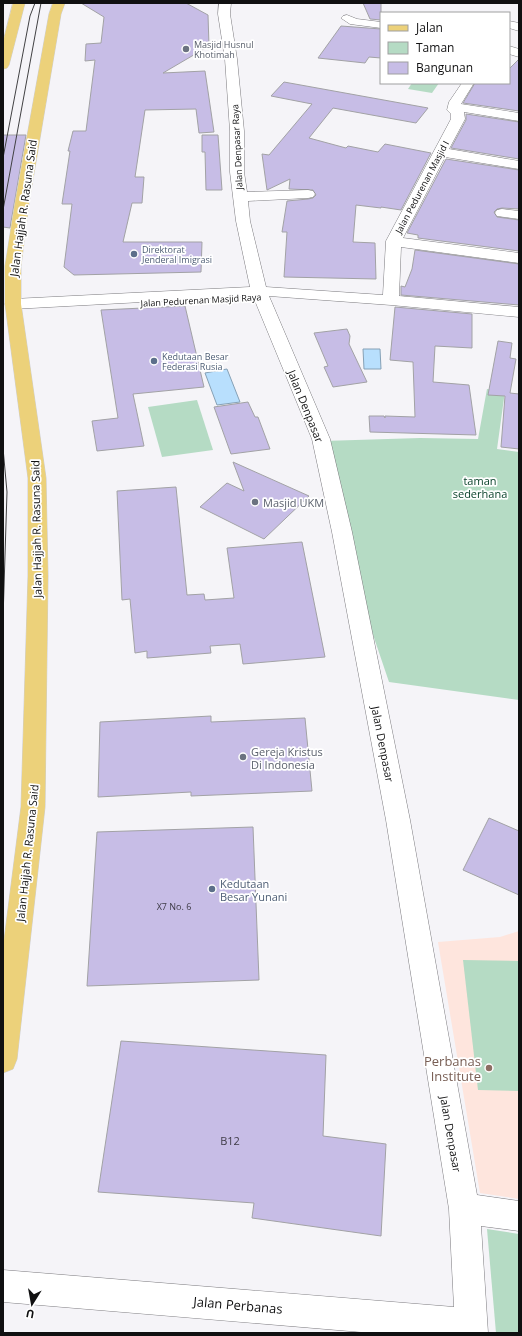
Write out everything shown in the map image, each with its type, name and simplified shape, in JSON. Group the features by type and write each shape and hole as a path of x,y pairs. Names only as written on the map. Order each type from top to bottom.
{"main road":[{"path":"3,66 8,32 19,3"},
{"name":"Jalan Hajjah R. Rasuna Said","path":"3,1059 11,936 33,807 38,576 37,478 13,304 13,266 22,203 44,75 55,14 59,3"}],"street":[{"name":"Jalan Denpasar Raya","path":"225,3 224,14 231,59 237,131 237,172 240,197 243,221 260,293"},
{"path":"347,18 354,22 380,25"},
{"path":"467,84 455,102 454,107 519,117"},
{"name":"Jalan Pedurenan Masjid I","path":"391,300 394,241 458,119 458,113 454,110 454,107"},
{"path":"440,152 519,165"},
{"path":"240,197 308,194"},
{"path":"502,213 519,215"},
{"path":"394,241 519,258"},
{"name":"Jalan Pedurenan Masjid Raya","path":"13,304 260,293 378,304 391,300 519,312"},
{"name":"Jalan Pedurenan Masjid Raya","path":"15,321 24,312 37,308 260,293"},
{"name":"Jalan Denpasar","path":"260,293 320,440 342,532 398,820 464,1209 472,1329"},
{"path":"464,1209 519,1216"},
{"name":"Jalan Perbanas","path":"3,1286 472,1329"}],"shaded area":[{"name":"Perbanas Institute","path":"519,931 519,1199 480,1193 438,942 500,937"}],"green space":[{"path":"411,84 438,84 432,93 408,89"},
{"name":"taman sederhana","path":"487,389 505,391 497,449 519,452 519,700 389,682 369,623 323,441 420,438 478,439"},
{"path":"197,400 213,450 162,457 148,407"},
{"path":"463,960 519,961 519,1091 478,1090"},
{"path":"487,1229 519,1234 519,1333 496,1333"}],"water":[{"path":"363,349 380,349 381,369 364,369"},
{"path":"227,369 240,402 217,405 205,373"}],"building":[{"path":"81,3 186,3 208,15 209,46 163,73 205,71 214,132 199,133 196,109 145,110 135,177 144,177 142,203 132,203 123,242 202,242 201,272 74,275 64,267 72,204 62,204 70,151 68,151 73,131 86,131 95,60 85,61 86,44 101,43 104,17"},
{"path":"363,3 381,3 380,20 370,19"},
{"path":"341,26 380,29 380,58 369,57 365,63 318,58"},
{"path":"519,59 519,111 463,103 474,84 510,84 510,68"},
{"path":"284,82 428,108 416,123 333,108 309,138 346,148 348,146 378,152 385,144 431,153 401,210 356,205 353,242 375,243 376,279 284,277 287,232 282,232 287,201 313,198 316,195 313,190 289,189 290,179 267,190 262,154 269,155 312,104 271,96"},
{"path":"466,114 519,122 519,159 451,148 466,120"},
{"path":"3,135 26,135 10,228 3,227"},
{"path":"202,135 218,135 222,190 206,190 205,152 202,152"},
{"path":"446,159 519,170 519,209 502,208 497,209 494,212 497,217 519,220 519,251 418,238 418,235 407,233"},
{"path":"415,250 519,264 519,305 401,295 401,286 405,287 412,269"},
{"path":"185,306 204,387 133,394 144,446 97,451 92,421 118,418 101,310"},
{"path":"395,307 472,314 472,348 435,346 433,382 469,385 476,435 370,432 369,416 384,416 385,418 385,416 415,417 413,362 390,360"},
{"path":"347,329 350,336 349,344 367,382 333,387 324,367 328,366 314,333"},
{"path":"498,341 512,343 510,358 516,359 510,393 519,394 519,449 501,447 505,396 488,395"},
{"path":"248,402 255,417 258,417 270,449 231,454 214,407"},
{"name":"Masjid UKM","path":"233,462 309,496 264,539 200,507 227,483 244,491"},
{"path":"176,487 187,595 204,594 205,600 234,598 227,548 302,542 325,657 243,664 240,644 210,646 211,653 147,658 147,651 135,653 130,599 122,600 117,491"},
{"path":"211,716 211,722 305,718 312,791 191,796 191,792 98,797 100,722"},
{"path":"489,818 519,831 519,895 463,870"},
{"path":"253,827 259,980 87,986 97,832"},
{"path":"121,1041 326,1055 323,1136 386,1144 381,1236 252,1218 254,1203 98,1192"}],"tram line":[{"path":"3,158 30,16 35,3"},
{"path":"3,210 41,3"},
{"path":"3,448 7,492 3,619"}],"place":[{"name":"Masjid Husnul Khotimah","path":"186,49"},
{"name":"Direktorat Jenderal Imigrasi","path":"134,254"},
{"name":"Kedutaan Besar Federasi Rusia","path":"154,361"},
{"name":"Masjid UKM","path":"255,502"},
{"name":"Gereja Kristus Di Indonesia","path":"243,757"},
{"name":"Kedutaan Besar Yunani","path":"212,889"},
{"name":"Perbanas Institute","path":"489,1068"}]}
